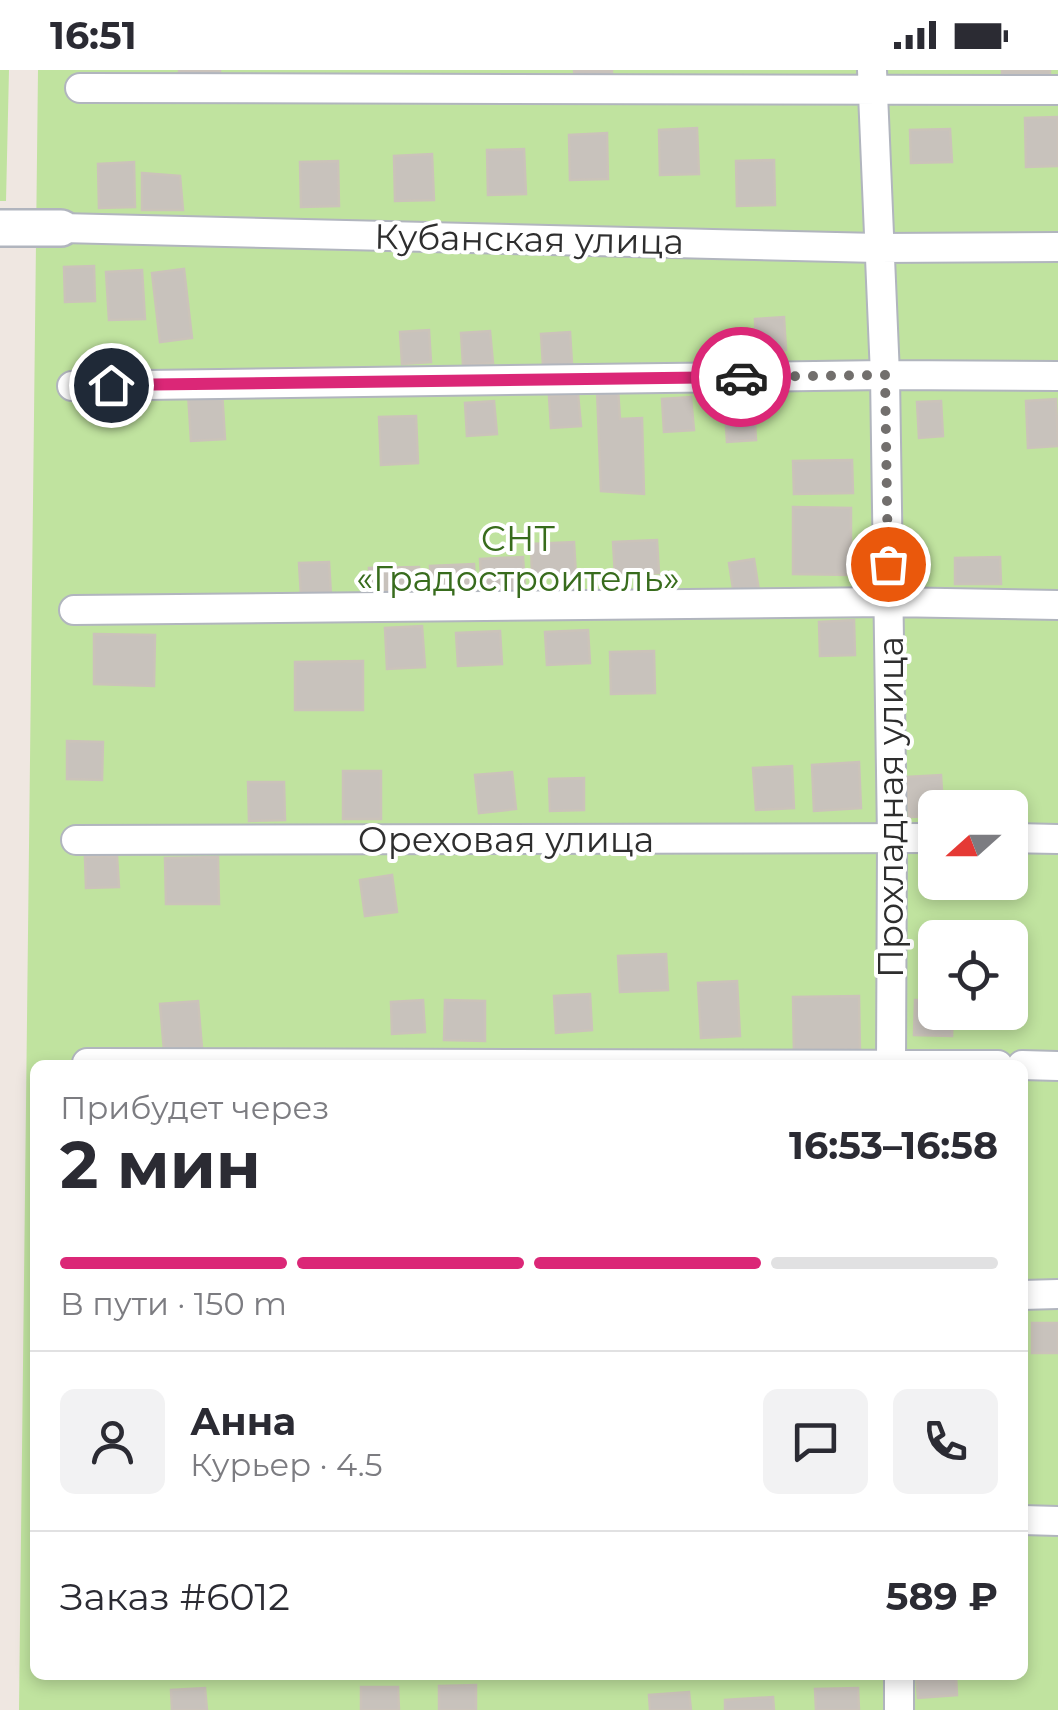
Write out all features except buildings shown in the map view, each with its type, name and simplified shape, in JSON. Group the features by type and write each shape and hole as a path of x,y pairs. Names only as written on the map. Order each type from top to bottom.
{"street":[{"path":"80,88 872,81 1058,90"},
{"name":"Прохладная улица","path":"872,81 885,375 891,1060"},
{"name":"Кубанская улица","path":"0,228 878,248 1058,246"},
{"path":"72,386 1058,376"},
{"path":"74,610 888,602 1058,605"},
{"name":"Ореховая улица","path":"76,840 918,838"},
{"path":"1028,838 1058,838"},
{"path":"1028,1066 1058,1066"},
{"path":"1028,1295 1058,1294"},
{"path":"1028,1520 1058,1520"},
{"path":"899,1680 899,1710"}],"green space":[{"path":"0,70 9,70 6,201 0,201"},
{"name":"СНТ «Градостроитель»","path":"38,70 1058,70 1058,1710 19,1710"}],"way so far":[{"path":"741,377 885,375 888,564"}],"route":[{"path":"111,385 741,377"}]}
